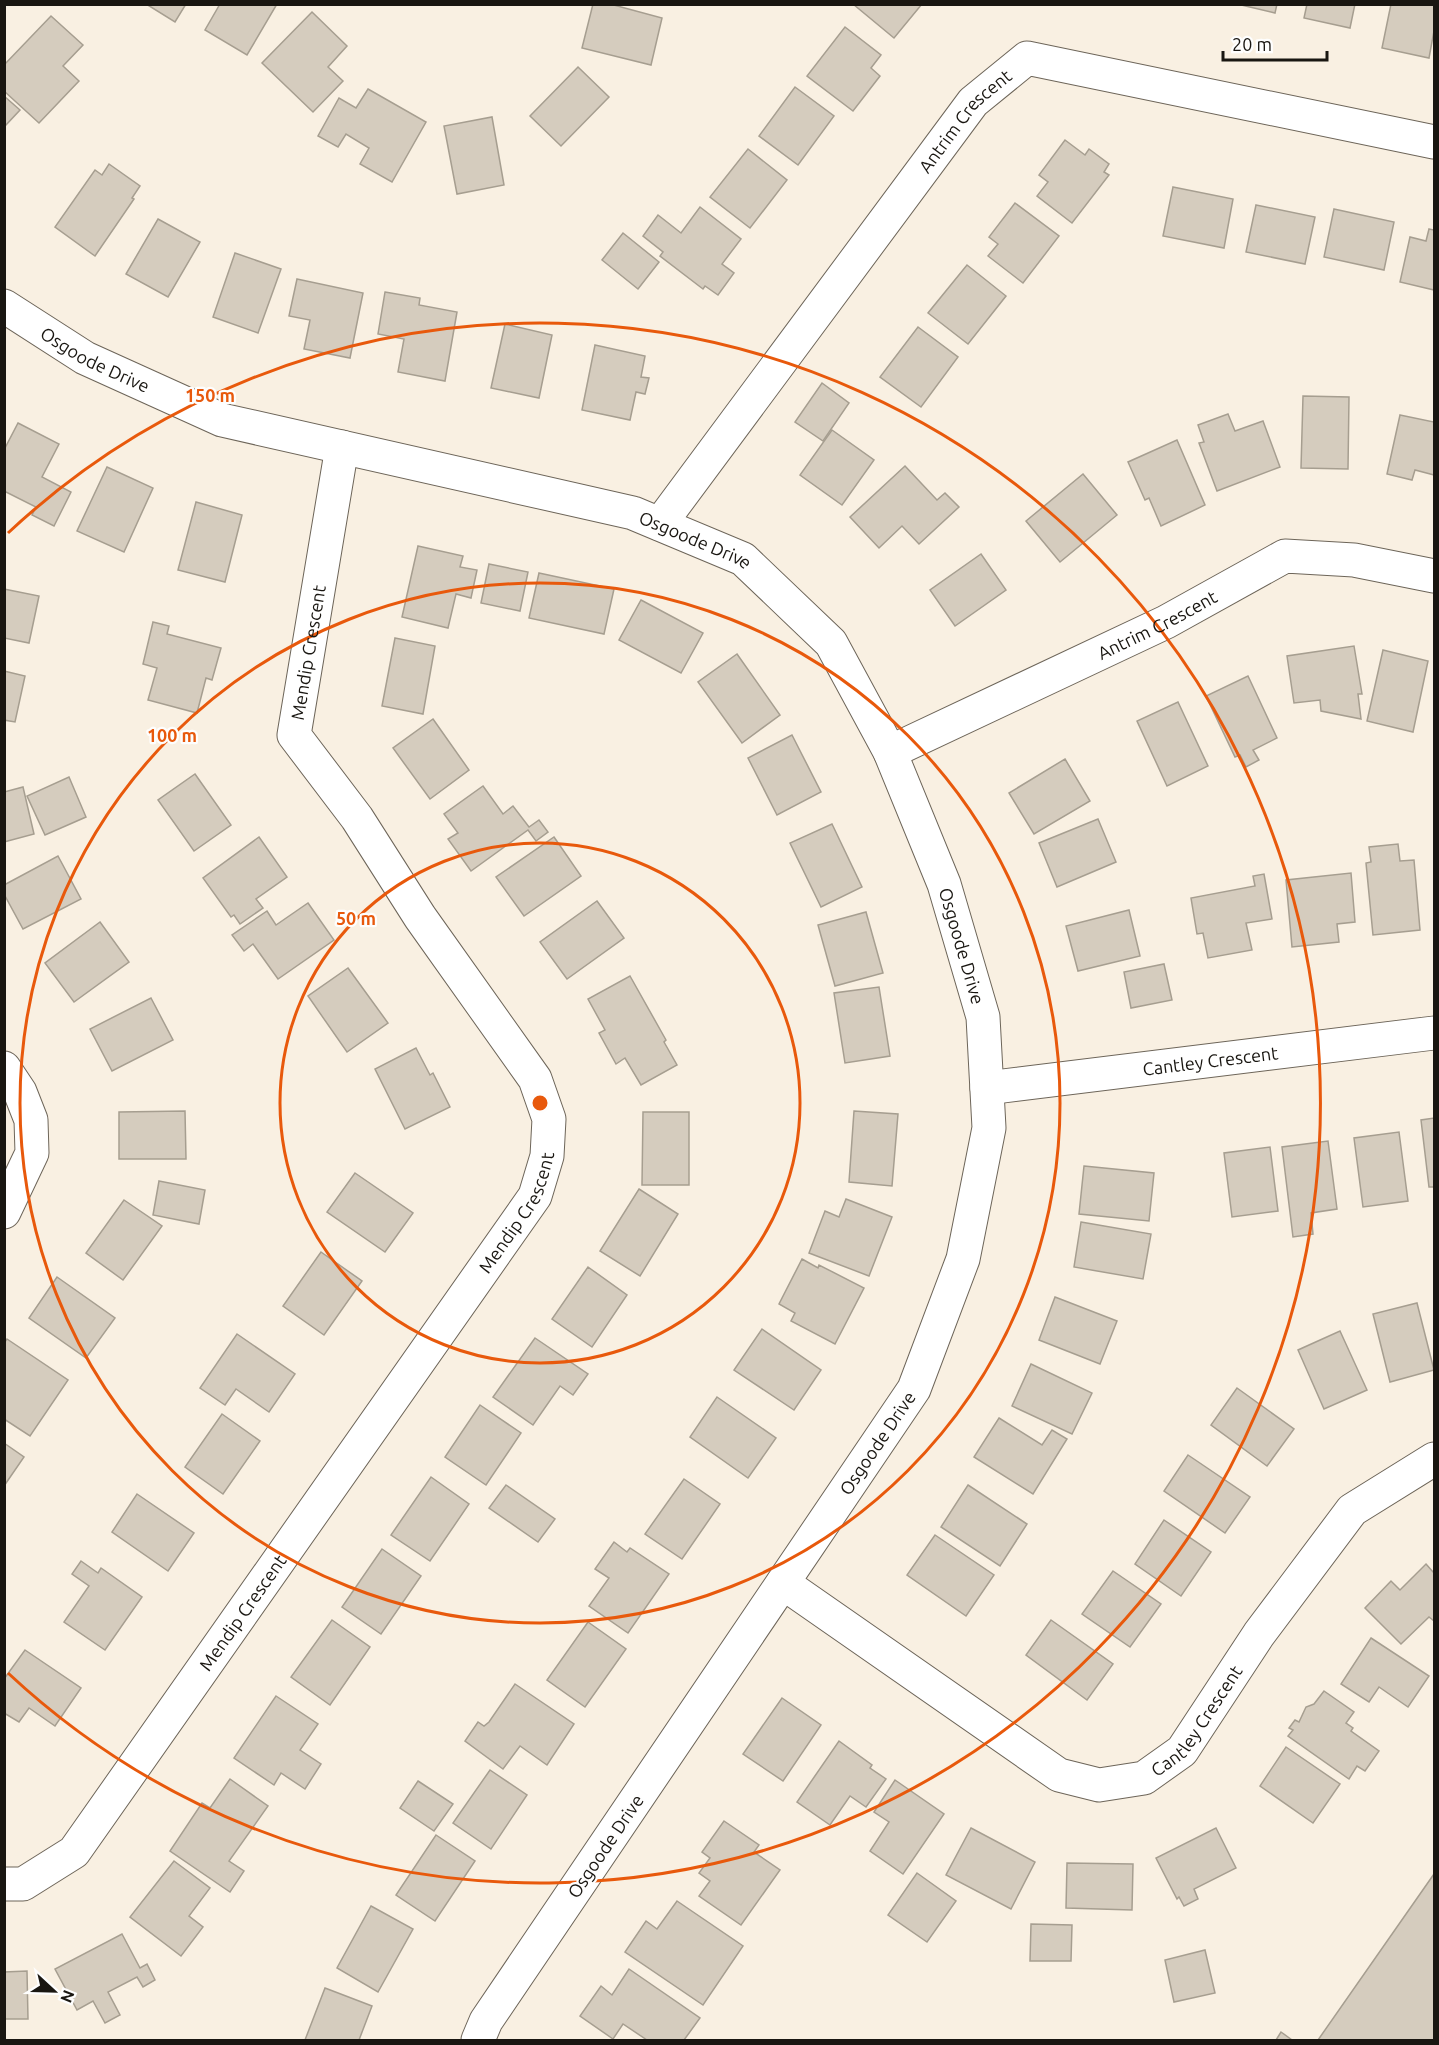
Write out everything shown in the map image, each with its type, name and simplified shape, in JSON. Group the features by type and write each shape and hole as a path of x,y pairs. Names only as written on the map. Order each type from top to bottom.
{"street":[{"name":"Antrim Crescent","path":"660,524 973,102 1027,58 1434,142"},
{"name":"Osgoode Drive","path":"5,308 85,358 222,420 633,513 743,559 831,643 890,752 944,884 980,1006 983,1017 989,1128 963,1258 914,1389 486,2021 478,2040"},
{"name":"Mendip Crescent","path":"4,1884 23,1884 74,1852 535,1196 548,1156 549,1119 535,1079 420,917 357,818 294,735 342,447"},
{"name":"Antrim Crescent","path":"890,752 1166,622 1285,556 1354,560 1434,576"},
{"name":"Cantley Crescent","path":"987,1088 1434,1033"},
{"path":"4,1068 20,1092 31,1120 32,1153 4,1212"},
{"name":"Cantley Crescent","path":"783,1583 1059,1775 1100,1785 1144,1778 1182,1751 1259,1634 1352,1510 1434,1459"}],"building":[{"path":"146,4 186,4 175,22"},
{"path":"220,4 277,4 247,55 205,30"},
{"path":"593,4 610,4 662,18 651,65 582,48"},
{"path":"853,4 922,4 894,38"},
{"path":"1237,4 1277,4 1275,13"},
{"path":"1307,4 1355,4 1350,28 1304,18"},
{"path":"1391,4 1434,4 1434,31 1429,58 1382,48"},
{"path":"312,12 347,46 328,67 343,81 313,112 262,63"},
{"path":"51,16 83,45 63,66 79,81 39,123 4,91 4,65"},
{"path":"845,27 881,55 871,68 880,76 853,111 807,76"},
{"path":"578,67 609,97 561,146 530,116"},
{"path":"795,87 834,116 798,165 759,136"},
{"path":"368,89 426,122 392,182 360,164 369,148 346,134 338,147 318,136 339,98 356,108"},
{"path":"4,96 20,110 4,127"},
{"path":"492,117 504,185 457,194 444,126"},
{"path":"1065,140 1085,155 1089,149 1109,164 1104,172 1109,175 1072,223 1037,196 1048,182 1039,175"},
{"path":"748,149 787,180 750,228 710,197"},
{"path":"109,164 140,186 132,198 134,199 95,256 55,227 95,170 102,175"},
{"path":"1173,187 1233,199 1224,248 1163,236"},
{"path":"1015,203 1059,236 1023,283 988,256 998,244 989,237"},
{"path":"1256,205 1315,217 1305,264 1246,252"},
{"path":"700,207 741,239 722,264 734,273 718,295 705,286 703,289 660,256 663,252 643,236 658,215 681,233"},
{"path":"1334,209 1394,222 1384,270 1324,257"},
{"path":"158,219 200,242 168,297 126,274"},
{"path":"1429,229 1434,230 1434,290 1400,282 1410,237 1426,241"},
{"path":"623,233 659,262 638,289 602,260"},
{"path":"235,253 281,269 258,333 213,317"},
{"path":"967,265 1006,296 968,344 928,313"},
{"path":"297,279 363,293 350,358 304,349 310,320 289,316"},
{"path":"385,292 420,298 419,305 457,312 445,381 398,372 404,339 378,334"},
{"path":"505,324 552,335 539,398 491,388"},
{"path":"918,327 958,357 921,407 880,377"},
{"path":"595,345 645,356 641,377 649,378 645,394 636,392 630,420 582,410"},
{"path":"822,383 849,403 823,441 795,422"},
{"path":"1303,396 1349,397 1348,469 1301,468"},
{"path":"1228,414 1235,431 1263,421 1280,467 1217,491 1199,443 1204,442 1198,425"},
{"path":"1400,415 1434,422 1434,475 1415,470 1412,480 1387,474"},
{"path":"18,423 59,444 42,477 71,492 54,526 32,515 36,507 4,491 4,450"},
{"path":"832,430 874,460 842,505 800,475"},
{"path":"1177,440 1205,505 1161,526 1149,498 1145,500 1128,462"},
{"path":"905,466 937,500 945,493 959,507 919,544 902,526 879,548 850,517"},
{"path":"107,467 153,488 124,552 77,531"},
{"path":"1083,474 1117,515 1060,562 1026,521"},
{"path":"196,502 242,515 225,582 178,570"},
{"path":"418,546 463,556 460,567 477,570 471,598 456,594 448,628 402,617"},
{"path":"981,554 1006,590 955,626 930,590"},
{"path":"489,564 528,572 520,611 481,603"},
{"path":"539,573 614,589 604,634 529,618"},
{"path":"4,589 39,596 29,643 4,638"},
{"path":"641,600 703,633 681,673 619,640"},
{"path":"153,622 169,626 167,634 221,648 212,680 206,678 197,713 148,700 157,668 143,664"},
{"path":"395,638 435,646 423,714 382,706"},
{"path":"1354,646 1362,694 1358,694 1361,719 1321,711 1320,700 1294,703 1287,656"},
{"path":"1383,650 1428,661 1413,732 1367,721"},
{"path":"737,654 780,715 742,743 698,682"},
{"path":"4,671 25,676 15,722 4,720"},
{"path":"1248,676 1277,738 1253,750 1259,760 1246,767 1240,755 1235,757 1206,696"},
{"path":"1178,702 1208,766 1167,786 1137,721"},
{"path":"433,719 469,770 430,799 393,748"},
{"path":"792,735 821,792 777,815 748,758"},
{"path":"1065,759 1090,801 1034,834 1009,793"},
{"path":"195,774 231,825 194,851 158,800"},
{"path":"69,777 86,817 45,835 27,796"},
{"path":"483,786 503,814 513,806 529,827 539,820 548,832 536,841 528,830 471,871 448,839 458,833 444,814"},
{"path":"23,787 34,834 4,842 4,792"},
{"path":"1098,819 1116,862 1057,887 1039,843"},
{"path":"832,824 862,887 821,907 790,843"},
{"path":"259,837 287,877 256,899 263,908 240,924 234,915 231,917 203,878"},
{"path":"554,837 581,876 524,916 496,877"},
{"path":"1398,844 1400,861 1414,860 1420,930 1373,935 1366,863 1371,862 1369,847"},
{"path":"58,856 81,899 23,929 4,894 4,885"},
{"path":"1351,873 1355,922 1337,924 1339,942 1292,947 1286,880"},
{"path":"1264,874 1272,919 1246,923 1252,950 1208,958 1203,933 1197,934 1191,898 1255,886 1253,876"},
{"path":"597,901 624,938 567,979 540,942"},
{"path":"308,903 334,940 278,979 253,944 244,951 232,935 267,911 276,925"},
{"path":"1129,910 1140,956 1078,971 1066,926"},
{"path":"866,912 883,973 835,986 818,925"},
{"path":"100,922 129,962 74,1002 45,963"},
{"path":"1164,964 1172,1000 1131,1008 1124,972"},
{"path":"348,968 388,1023 347,1052 308,996"},
{"path":"630,976 666,1040 664,1042 677,1065 641,1085 625,1058 616,1064 599,1033 605,1030 588,999"},
{"path":"879,987 890,1056 845,1063 834,993"},
{"path":"151,998 173,1040 112,1071 90,1029"},
{"path":"416,1048 430,1075 433,1073 450,1107 405,1129 375,1069"},
{"path":"185,1111 186,1159 119,1159 119,1112"},
{"path":"854,1111 898,1114 892,1186 849,1182"},
{"path":"643,1112 689,1112 689,1185 642,1185"},
{"path":"1434,1118 1434,1187 1429,1187 1421,1120"},
{"path":"1399,1132 1408,1201 1363,1207 1354,1138"},
{"path":"1328,1141 1337,1209 1311,1213 1313,1234 1293,1237 1282,1147"},
{"path":"1270,1147 1278,1211 1232,1217 1224,1153"},
{"path":"1084,1166 1154,1173 1149,1221 1079,1214"},
{"path":"355,1173 413,1213 385,1252 327,1212"},
{"path":"159,1181 205,1190 199,1224 153,1215"},
{"path":"639,1189 678,1214 640,1276 600,1251"},
{"path":"846,1199 892,1217 869,1276 809,1253 825,1211 839,1217"},
{"path":"124,1200 162,1226 123,1280 86,1253"},
{"path":"1081,1222 1151,1234 1143,1279 1074,1267"},
{"path":"321,1252 362,1281 324,1335 283,1306"},
{"path":"802,1259 864,1288 835,1344 791,1321 795,1313 779,1304"},
{"path":"588,1267 627,1295 592,1347 552,1319"},
{"path":"57,1277 115,1318 86,1358 29,1318"},
{"path":"1055,1297 1117,1321 1100,1364 1039,1340"},
{"path":"1417,1303 1434,1370 1390,1382 1373,1314"},
{"path":"762,1329 821,1370 794,1410 734,1370"},
{"path":"1340,1331 1367,1390 1324,1409 1298,1350"},
{"path":"237,1334 295,1374 269,1412 236,1389 225,1405 200,1388"},
{"path":"535,1338 588,1374 573,1395 560,1386 533,1425 493,1397"},
{"path":"7,1339 68,1380 30,1436 4,1419 4,1343"},
{"path":"1031,1364 1092,1393 1072,1434 1012,1406"},
{"path":"1237,1388 1294,1429 1267,1466 1211,1425"},
{"path":"717,1397 776,1438 748,1478 690,1437"},
{"path":"480,1405 521,1433 486,1485 445,1457"},
{"path":"222,1414 260,1441 223,1494 185,1467"},
{"path":"999,1418 1042,1445 1052,1430 1067,1439 1033,1494 974,1457"},
{"path":"4,1443 24,1457 4,1486"},
{"path":"1188,1455 1250,1497 1225,1533 1164,1491"},
{"path":"431,1477 469,1504 430,1561 391,1535"},
{"path":"684,1479 720,1504 682,1559 645,1534"},
{"path":"506,1485 555,1519 538,1542 489,1508"},
{"path":"968,1485 1027,1524 1000,1566 941,1527"},
{"path":"137,1494 194,1533 168,1571 112,1532"},
{"path":"1164,1520 1211,1552 1181,1596 1135,1564"},
{"path":"935,1535 994,1575 966,1616 907,1575"},
{"path":"614,1542 627,1552 630,1548 669,1574 628,1633 589,1606 609,1578 595,1569"},
{"path":"382,1549 421,1576 381,1634 342,1607"},
{"path":"81,1561 98,1573 101,1568 142,1597 105,1650 64,1622 89,1586 72,1574"},
{"path":"1426,1564 1434,1573 1434,1621 1429,1617 1401,1644 1365,1608 1391,1581 1400,1590"},
{"path":"1113,1571 1161,1604 1130,1647 1082,1614"},
{"path":"332,1620 370,1647 330,1705 291,1677"},
{"path":"1051,1620 1113,1664 1087,1700 1026,1655"},
{"path":"588,1622 626,1649 585,1707 547,1680"},
{"path":"1371,1638 1429,1676 1408,1707 1379,1687 1369,1702 1341,1684"},
{"path":"25,1650 81,1688 55,1726 29,1708 19,1722 4,1713 4,1679"},
{"path":"515,1684 574,1724 547,1765 520,1746 503,1769 465,1741 478,1722 484,1726 489,1722"},
{"path":"1324,1691 1354,1712 1346,1723 1353,1728 1351,1731 1379,1751 1365,1771 1357,1766 1349,1779 1288,1736 1293,1730 1289,1728 1295,1720 1299,1722 1306,1707 1314,1704"},
{"path":"276,1696 318,1724 300,1750 321,1764 305,1789 281,1773 274,1785 234,1758"},
{"path":"782,1698 821,1725 783,1781 743,1754"},
{"path":"839,1741 872,1765 870,1768 886,1779 866,1807 850,1796 830,1825 797,1802"},
{"path":"1286,1747 1340,1784 1313,1823 1260,1786"},
{"path":"490,1770 527,1795 491,1849 453,1823"},
{"path":"230,1779 268,1806 229,1861 244,1871 230,1892 170,1851 202,1803 210,1808"},
{"path":"895,1780 944,1814 903,1874 870,1851 889,1822 874,1812"},
{"path":"418,1781 453,1804 434,1831 400,1808"},
{"path":"724,1821 759,1845 754,1852 780,1870 741,1925 699,1896 710,1881 699,1873 710,1858 702,1852"},
{"path":"971,1828 1035,1862 1011,1909 946,1875"},
{"path":"1216,1828 1236,1868 1194,1889 1198,1899 1184,1906 1179,1897 1177,1899 1156,1858"},
{"path":"436,1835 475,1861 435,1921 396,1895"},
{"path":"174,1861 210,1888 189,1916 203,1927 181,1956 130,1917"},
{"path":"1067,1863 1133,1864 1132,1910 1066,1908"},
{"path":"917,1873 956,1901 927,1942 888,1915"},
{"path":"1434,1874 1434,2040 1318,2040"},
{"path":"677,1901 743,1946 703,2005 625,1952 646,1921 657,1929"},
{"path":"371,1906 413,1929 378,1992 337,1968"},
{"path":"1031,1924 1072,1925 1071,1961 1030,1961"},
{"path":"122,1934 140,1968 147,1964 155,1980 143,1987 137,1977 108,1992 120,2015 105,2023 93,2001 77,2010 55,1969"},
{"path":"1205,1950 1215,1993 1174,2002 1165,1960"},
{"path":"629,1969 700,2018 684,2040 647,2040 623,2024 613,2039 580,2016 601,1986 612,1995"},
{"path":"27,1971 28,2019 4,2019 4,1972"},
{"path":"325,1988 372,2006 359,2040 305,2040"},
{"path":"1281,2032 1292,2040 1276,2040"}]}
